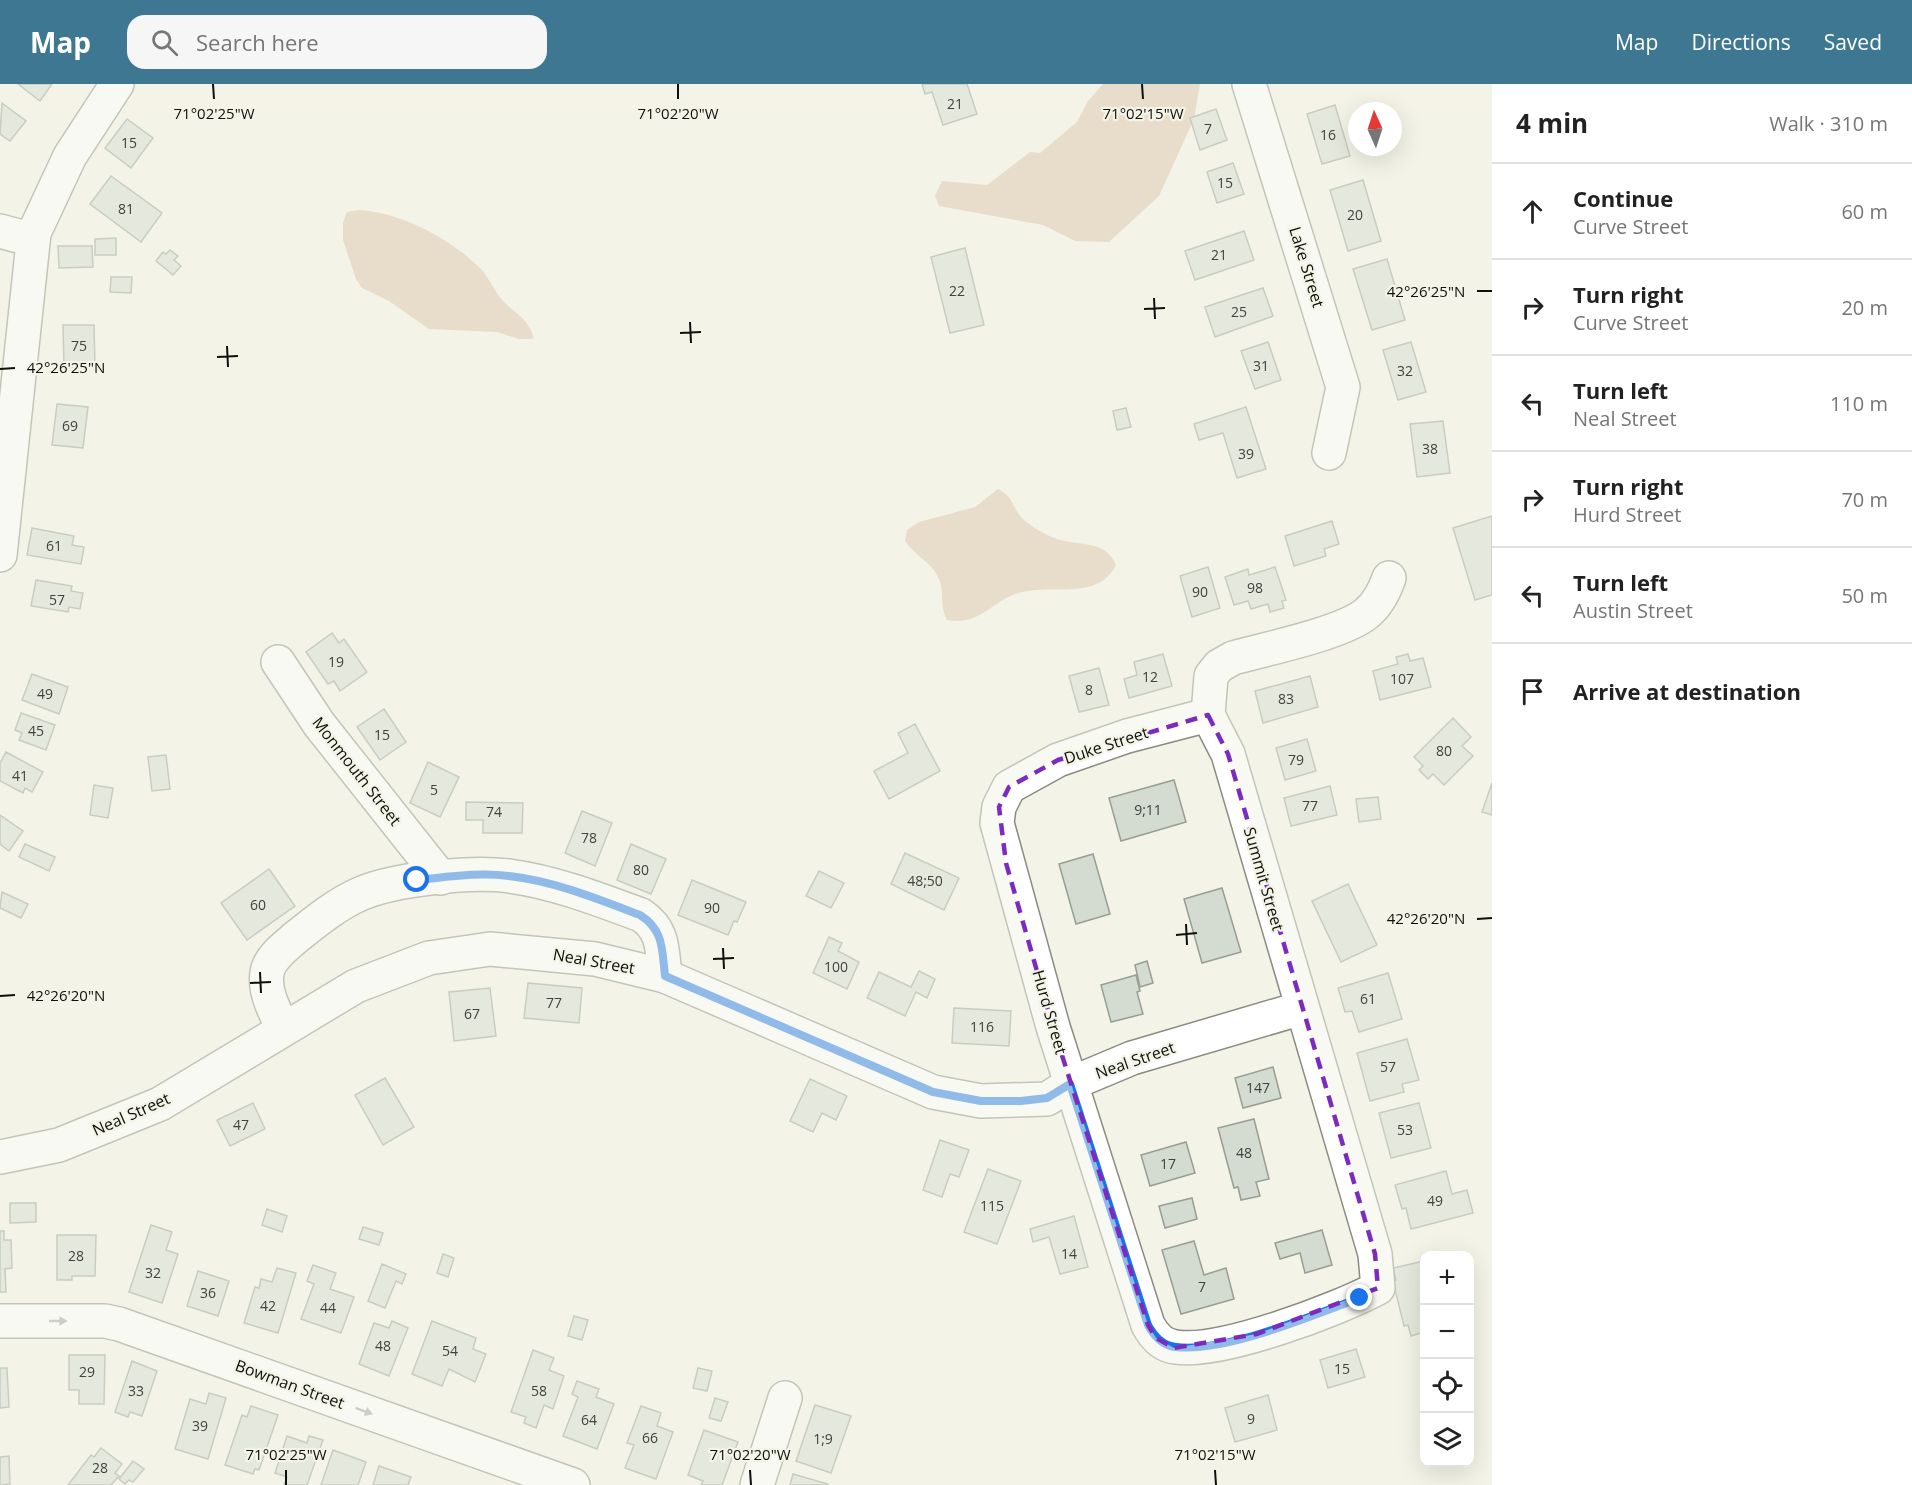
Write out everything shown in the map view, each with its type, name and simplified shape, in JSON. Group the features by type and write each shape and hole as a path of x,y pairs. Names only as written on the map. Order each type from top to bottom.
{"street":[{"path":"0,555 33,240 70,156 117,84"},
{"name":"Lake Street","path":"1249,84 1343,387 1329,453"},
{"path":"0,231 33,240"},
{"path":"1208,715 1211,676 1219,666 1233,658 1330,631 1366,615 1383,595 1389,578"},
{"name":"Monmouth Street","path":"278,662 319,724 441,878"},
{"name":"Duke Street","path":"1009,787 1058,760 1127,736 1208,715"},
{"name":"Summit Street","path":"1156,1338 1174,1347 1216,1344 1301,1320 1378,1288 1375,1254 1228,754 1208,715"},
{"name":"Hurd Street","path":"1009,787 999,807 998,823 1006,863 1070,1084 1148,1325 1156,1338"},
{"path":"284,1029 267,992 267,970 279,952 329,912 361,894 441,878 465,875 508,876 544,882 640,915 652,922 661,935 665,976"},
{"name":"Neal Street","path":"0,1157 59,1145 160,1104 356,986 429,958 490,949 595,959 665,976 933,1092 981,1101 1021,1101 1047,1098 1070,1084 1132,1058 1302,1008"},
{"name":"Bowman Street","path":"0,1322 105,1321 119,1324 573,1485"},
{"path":"757,1485 785,1398"}],"highlighted area":[{"path":"1208,715 1228,754 1375,1254 1378,1288 1257,1334 1174,1348 1156,1338 1148,1325 1053,1027 1006,863 999,807 1009,787 1058,760"}],"shaded area":[{"path":"1103,84 1200,84 1194,119 1159,196 1109,242 1075,241 1043,225 939,206 935,196 942,181 987,185 1030,152 1040,153 1077,122 1088,101"},
{"path":"359,210 392,216 409,222 456,248 482,270 497,294 526,322 534,339 519,339 497,332 429,329 389,301 362,288 356,279 343,240 343,223 347,212"},
{"path":"998,489 1007,495 1020,516 1034,527 1061,540 1104,550 1116,565 1108,576 1097,584 1073,589 1032,590 1019,593 1000,601 978,616 959,621 947,620 943,610 939,579 932,568 905,541 907,530 919,522 975,507"}],"building":[{"path":"18,84 52,84 40,101"},
{"path":"922,84 967,84 977,114 943,125 932,92 925,94"},
{"path":"2,103 26,121 10,141 0,134"},
{"path":"1335,105 1348,156 1350,156 1322,164 1307,114"},
{"path":"1216,109 1227,140 1200,150 1190,118"},
{"path":"127,119 153,138 131,168 105,148"},
{"path":"1233,163 1244,194 1217,203 1207,172"},
{"path":"111,176 162,213 141,242 90,204"},
{"path":"1363,180 1381,241 1348,251 1330,190"},
{"path":"1244,231 1254,260 1195,280 1185,251"},
{"path":"116,238 116,255 95,255 95,239"},
{"path":"58,246 92,246 93,267 59,268"},
{"path":"965,248 984,325 950,333 931,257"},
{"path":"170,250 178,256 174,260 181,266 173,275 156,261 163,252 166,254"},
{"path":"1387,259 1405,320 1372,330 1353,269"},
{"path":"111,277 132,277 131,293 110,292"},
{"path":"1263,288 1273,316 1215,337 1205,307"},
{"path":"63,325 94,325 95,367 64,368"},
{"path":"1268,342 1281,380 1255,389 1241,351"},
{"path":"1411,342 1426,392 1398,400 1383,350"},
{"path":"57,404 88,407 83,448 52,445"},
{"path":"1246,407 1266,469 1237,478 1223,433 1199,440 1194,424"},
{"path":"1126,408 1131,427 1117,430 1113,411"},
{"path":"1443,421 1450,473 1417,477 1410,424"},
{"path":"1492,516 1492,595 1475,600 1453,528"},
{"path":"1332,521 1339,544 1324,549 1326,556 1294,566 1285,536"},
{"path":"32,528 74,536 72,545 84,547 81,564 27,555"},
{"path":"1208,567 1220,608 1192,617 1180,576"},
{"path":"1275,567 1286,600 1282,601 1284,608 1270,612 1268,604 1251,609 1248,601 1234,605 1225,577 1248,569 1249,575"},
{"path":"36,580 72,586 71,591 83,593 80,609 69,607 68,612 31,606"},
{"path":"332,633 339,643 344,639 367,672 340,691 334,681 328,684 306,652"},
{"path":"1163,654 1172,686 1129,698 1124,679 1137,675 1134,662"},
{"path":"1408,654 1410,661 1423,658 1431,687 1380,700 1373,671 1398,664 1396,657"},
{"path":"1099,668 1109,705 1079,712 1069,676"},
{"path":"32,674 68,687 59,714 22,700"},
{"path":"1310,676 1318,707 1263,723 1255,691"},
{"path":"384,709 406,742 380,760 357,727"},
{"path":"21,713 55,725 46,750 19,740 22,733 15,730"},
{"path":"1453,718 1471,737 1462,746 1473,756 1444,785 1433,774 1428,779 1419,770 1423,766 1414,757"},
{"path":"915,724 940,771 889,799 874,771 908,753 898,733"},
{"path":"1307,739 1316,771 1285,780 1276,748"},
{"path":"6,752 43,772 32,792 25,788 23,793 0,781 0,763"},
{"path":"166,755 170,789 152,791 148,757"},
{"path":"428,762 459,777 440,817 410,803"},
{"path":"1174,780 1186,822 1121,841 1109,798"},
{"path":"1492,783 1492,815 1482,812"},
{"path":"94,785 113,788 108,818 90,815"},
{"path":"1330,786 1337,815 1291,826 1284,798"},
{"path":"1378,797 1381,819 1359,822 1356,799"},
{"path":"466,802 523,803 522,833 483,833 483,820 466,820"},
{"path":"582,811 612,823 595,866 565,853"},
{"path":"0,815 23,831 9,851 0,844"},
{"path":"25,844 55,857 49,871 19,857"},
{"path":"631,844 666,859 651,894 617,880"},
{"path":"905,853 959,878 944,910 891,884"},
{"path":"1093,854 1110,914 1076,924 1059,864"},
{"path":"269,869 295,906 247,940 221,903"},
{"path":"819,871 844,883 831,908 806,896"},
{"path":"692,880 746,902 728,935 678,915"},
{"path":"1348,884 1377,945 1341,962 1312,901"},
{"path":"1222,888 1241,952 1202,963 1184,899"},
{"path":"2,892 28,904 21,918 0,908"},
{"path":"829,937 842,943 838,951 859,962 847,989 813,973"},
{"path":"1147,961 1153,983 1140,987 1135,965"},
{"path":"919,971 935,979 927,998 916,992 905,1016 867,998 879,972 911,987"},
{"path":"1388,973 1402,1019 1359,1032 1352,1011 1345,1012 1338,988"},
{"path":"1136,975 1140,991 1137,992 1143,1014 1111,1022 1101,985"},
{"path":"528,983 582,988 579,1023 524,1018"},
{"path":"490,988 496,1036 454,1041 449,992"},
{"path":"954,1008 1011,1011 1009,1046 952,1043"},
{"path":"1407,1039 1419,1080 1402,1084 1404,1092 1370,1101 1357,1053"},
{"path":"1273,1067 1281,1098 1243,1108 1235,1078"},
{"path":"385,1078 414,1127 383,1145 355,1095"},
{"path":"810,1079 847,1096 836,1120 822,1113 813,1132 790,1121"},
{"path":"253,1103 265,1129 230,1146 217,1120"},
{"path":"1419,1103 1431,1148 1391,1158 1379,1113"},
{"path":"1254,1119 1269,1179 1256,1182 1260,1196 1241,1200 1238,1187 1234,1188 1218,1128"},
{"path":"940,1140 969,1150 959,1177 950,1174 942,1197 923,1190"},
{"path":"1186,1142 1195,1173 1150,1186 1141,1155"},
{"path":"988,1169 1021,1181 997,1244 964,1232"},
{"path":"1446,1171 1452,1194 1467,1190 1473,1213 1411,1229 1406,1208 1402,1209 1395,1185"},
{"path":"1192,1198 1197,1219 1165,1228 1159,1206"},
{"path":"10,1203 36,1203 36,1222 10,1223"},
{"path":"267,1209 287,1216 282,1232 262,1225"},
{"path":"1074,1216 1088,1267 1060,1274 1049,1237 1033,1242 1030,1229"},
{"path":"151,1225 172,1232 166,1250 178,1254 162,1303 129,1292"},
{"path":"363,1227 383,1233 379,1245 359,1239"},
{"path":"1322,1230 1332,1265 1305,1273 1300,1253 1280,1259 1275,1243"},
{"path":"0,1231 4,1231 4,1240 11,1240 12,1268 5,1269 6,1292 0,1292"},
{"path":"57,1235 96,1235 95,1276 72,1276 72,1280 57,1280"},
{"path":"1194,1241 1204,1275 1226,1268 1234,1299 1181,1314 1162,1250"},
{"path":"443,1254 454,1258 448,1277 437,1273"},
{"path":"1420,1262 1420,1333 1411,1336 1408,1325 1404,1326 1393,1281 1396,1280 1393,1268"},
{"path":"382,1264 406,1274 402,1284 396,1281 385,1308 368,1301"},
{"path":"313,1265 336,1273 330,1289 354,1297 341,1333 301,1319 314,1284 307,1281"},
{"path":"277,1268 296,1273 278,1333 244,1323 255,1287 259,1288 261,1279 272,1282"},
{"path":"198,1271 229,1281 218,1316 187,1306"},
{"path":"574,1316 588,1320 582,1340 568,1336"},
{"path":"392,1321 408,1328 389,1376 359,1364 374,1323 389,1328"},
{"path":"432,1321 476,1338 473,1349 486,1354 475,1382 449,1369 442,1386 412,1374"},
{"path":"1356,1349 1365,1377 1328,1388 1320,1360"},
{"path":"533,1350 554,1358 549,1370 564,1376 553,1409 544,1405 536,1428 524,1423 526,1417 511,1412"},
{"path":"69,1355 105,1355 104,1404 79,1404 79,1390 69,1390"},
{"path":"132,1361 157,1371 142,1416 130,1412 128,1417 115,1412"},
{"path":"0,1368 7,1368 9,1407 0,1408"},
{"path":"698,1368 712,1371 707,1391 693,1388"},
{"path":"577,1381 599,1389 596,1397 614,1404 597,1449 563,1436 578,1397 572,1394"},
{"path":"209,1393 226,1398 208,1459 175,1449 190,1399 206,1404"},
{"path":"1268,1395 1277,1430 1235,1442 1225,1408"},
{"path":"715,1398 728,1402 721,1421 709,1418"},
{"path":"815,1405 851,1416 831,1473 796,1461"},
{"path":"251,1406 278,1415 259,1470 255,1469 253,1474 225,1465 242,1415 247,1417"},
{"path":"641,1406 661,1413 657,1426 673,1432 656,1479 625,1468 634,1445 627,1443"},
{"path":"704,1430 738,1442 722,1485 701,1485 703,1481 688,1475"},
{"path":"287,1436 307,1443 309,1436 323,1440 307,1485 284,1485 287,1477 275,1473"},
{"path":"101,1448 122,1464 115,1473 119,1476 111,1485 68,1485 91,1455 94,1457"},
{"path":"333,1450 366,1462 358,1485 321,1485"},
{"path":"9,1456 10,1484 0,1485 0,1457"},
{"path":"133,1461 144,1469 133,1482 129,1480 125,1484 119,1479"},
{"path":"379,1466 411,1477 408,1485 373,1485"},
{"path":"793,1474 828,1484 790,1485"}],"route":[{"path":"417,880 465,875 508,876 544,882 640,915 652,922 661,935 665,976 843,1051 933,1092 981,1101 1021,1101 1047,1098 1070,1084 1148,1325 1156,1338 1174,1347 1206,1346 1257,1334 1360,1298"}]}
